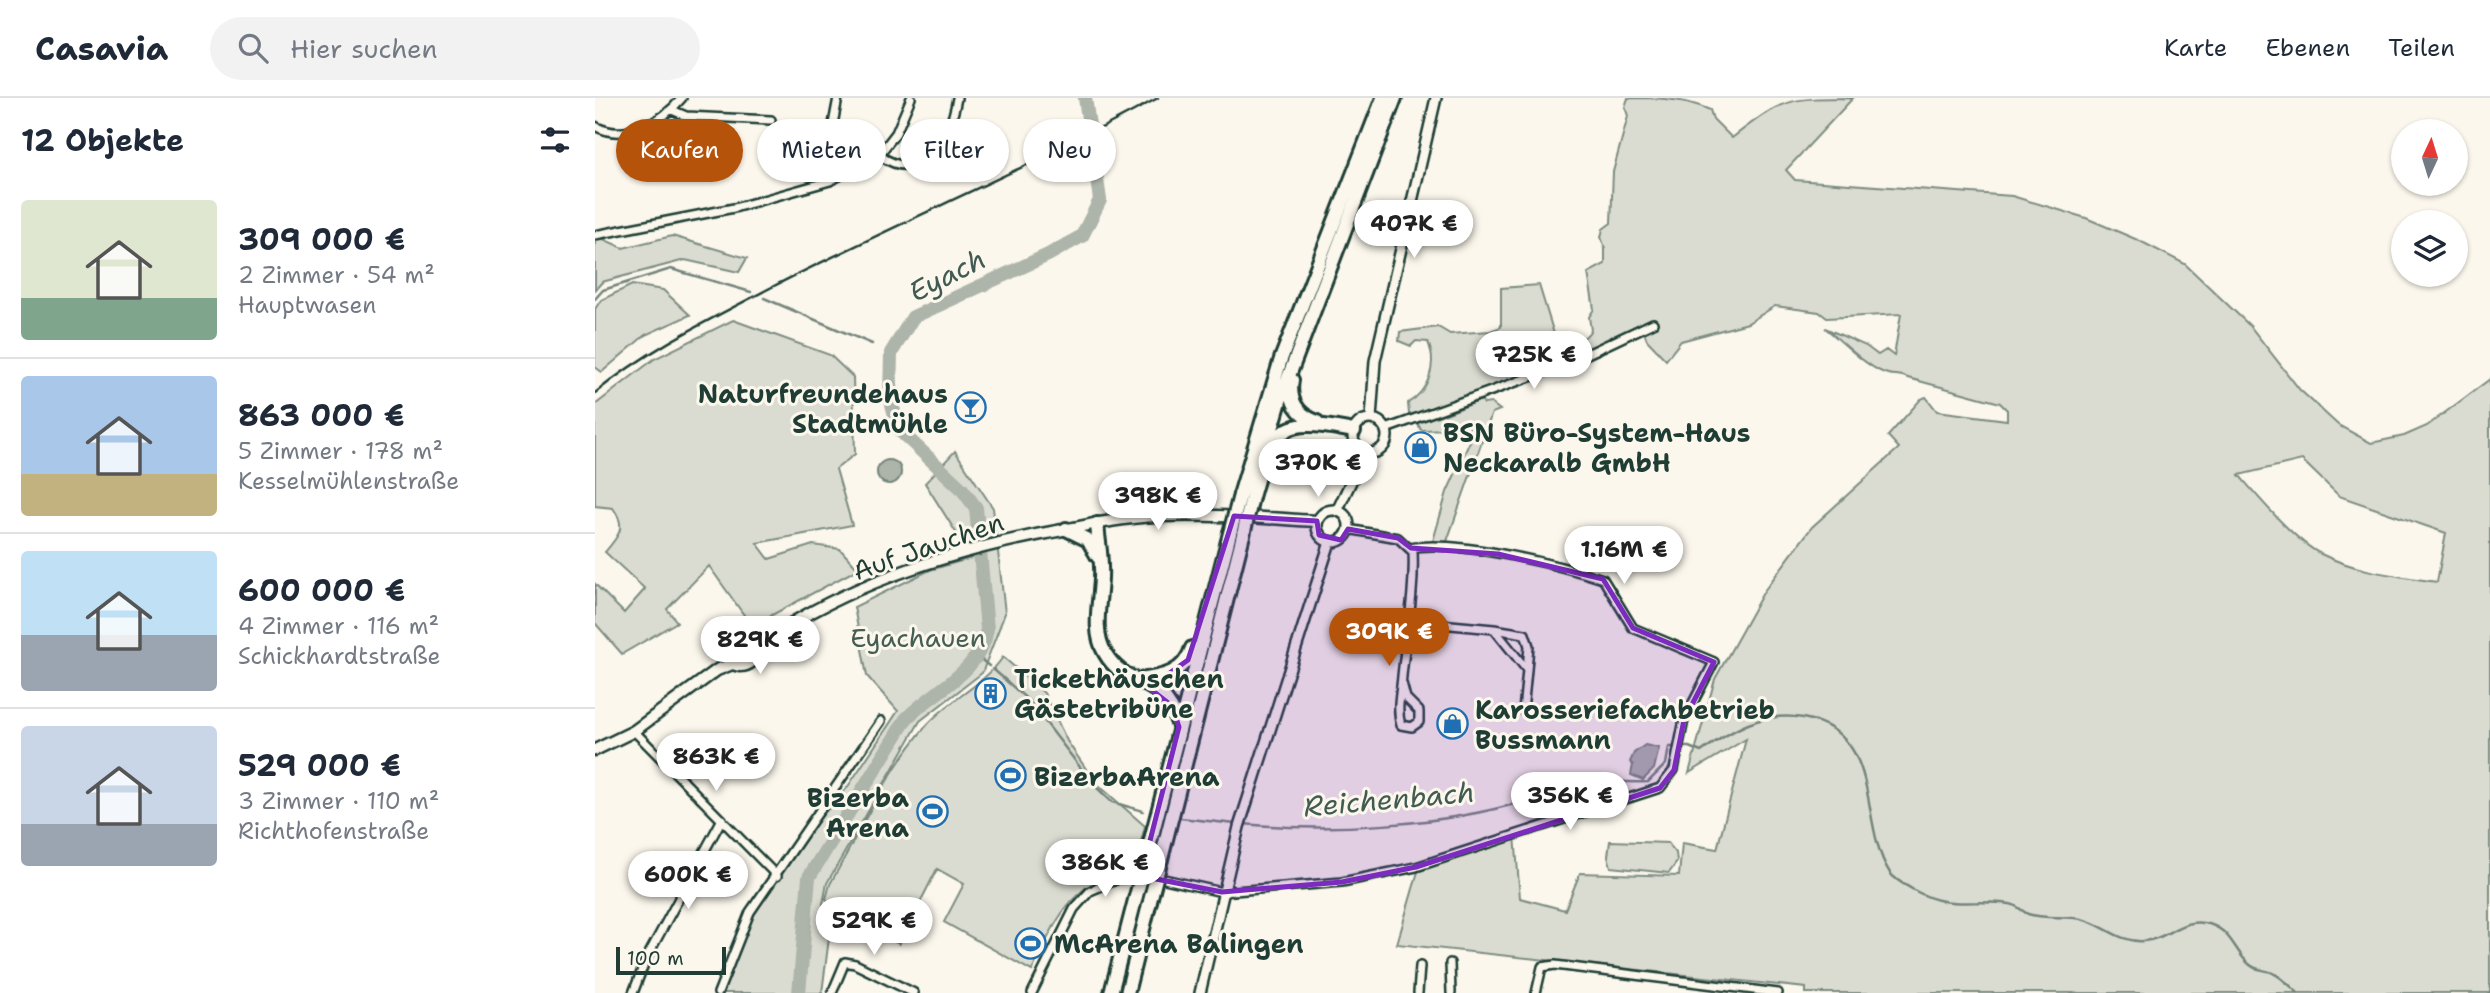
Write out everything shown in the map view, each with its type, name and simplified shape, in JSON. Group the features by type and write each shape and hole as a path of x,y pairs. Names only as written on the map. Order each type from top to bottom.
{"highway":[{"path":"1128,993 1236,534 1281,359 1383,98"},
{"path":"1257,481 1300,345 1395,98"},
{"path":"1300,345 1290,389 1293,404 1305,417 1327,427"},
{"path":"1246,496 1257,481 1280,432 1306,425 1354,430"},
{"path":"1097,524 1101,569 1098,633 1103,651 1119,670 1159,691 1172,706 1179,727"},
{"path":"1066,529 1088,540 1095,548 1101,569"},
{"path":"1139,680 1164,677 1178,670 1188,660 1206,619 1236,534"},
{"path":"1111,993 1206,619"}],"main road":[{"name":"Auf Jauchen","path":"755,642 770,637 848,595 911,568 999,541 1155,516 1220,515 1317,522"},
{"path":"744,634 755,642 753,662 740,667 729,661 725,646 731,638 744,634"},
{"path":"595,750 634,731 729,661"}],"street":[{"path":"595,126 612,132 641,130 672,110 681,98"},
{"path":"834,119 838,98"},
{"path":"886,146 896,133 911,98"},
{"path":"886,158 898,164 909,165 930,158 948,133 957,98"},
{"path":"1371,419 1375,361 1436,98"},
{"path":"672,110 686,116 757,119"},
{"path":"595,235 734,208 826,182"},
{"path":"1386,429 1566,364 1653,323"},
{"path":"1371,419 1380,422 1386,429 1384,445 1376,452 1365,452 1357,446 1354,430 1361,422 1371,419"},
{"path":"1337,511 1365,452"},
{"path":"1337,511 1346,517 1348,529 1341,540 1330,542 1319,535 1317,522 1325,512 1337,511"},
{"path":"1032,993 1074,909 1090,891 1105,883 1134,876 1150,876 1222,892 1342,881 1429,863 1660,788 1674,770 1684,720 1714,662 1633,628 1603,579 1562,566 1498,554 1432,546 1411,548 1398,538 1348,529"},
{"path":"1200,993 1239,827 1330,542"},
{"path":"1402,683 1406,698 1419,711 1419,722 1412,727 1401,725 1399,718 1402,683 1408,621 1414,570 1411,548"},
{"path":"1408,621 1525,634 1529,646 1523,711"},
{"path":"1494,629 1527,670"},
{"path":"718,993 750,912 881,721"},
{"path":"634,731 777,876"},
{"path":"633,993 646,959 722,819"},
{"path":"832,993 840,968 845,962 855,964 914,993"},
{"path":"1450,963 1451,993"},
{"path":"1536,993 1542,967 1555,965 1779,993"},
{"path":"1418,993 1420,966"},
{"path":"1699,993 1700,983"}],"highlighted area":[{"path":"1234,516 1317,521 1319,535 1341,540 1348,529 1398,538 1411,548 1498,554 1603,579 1633,628 1714,662 1684,720 1674,770 1660,788 1416,867 1342,882 1222,892 1141,876 1179,727 1172,706 1139,680 1164,677 1188,660"}],"green space":[{"path":"1628,98 1690,103 1710,110 1713,119 1732,138 1763,115 1787,103 1853,98 1786,170 1795,180 2012,196 2086,218 2140,241 2185,264 2250,326 2300,390 2338,425 2371,443 2404,436 2427,426 2490,379 2490,993 1806,993 1806,988 1397,944 1419,868 1515,835 1520,898 1565,910 1580,873 1679,876 1682,843 1717,849 1746,739 1689,773 1715,679 1764,591 1812,527 1899,448 1888,436 1921,399 1926,397 1937,411 2007,420 2007,410 2000,403 1880,371 1825,328 1866,346 1878,355 1886,350 1894,356 1901,314 1827,318 1819,312 1775,306 1748,323 1681,341 1666,360 1647,340 1644,332 1611,348 1479,397 1484,404 1491,403 1500,410 1492,413 1446,544 1435,546 1433,541 1447,492 1476,428 1421,430 1417,422 1423,418 1409,414 1408,403 1426,385 1431,369 1431,351 1428,342 1416,341 1411,346 1399,341 1400,332 1438,327 1450,334 1490,331 1501,327 1501,288 1539,285 1558,347 1576,342 1588,334 1591,330 1589,317 1594,309 1588,273 1605,264 1605,248 1601,237 1603,229 1611,223 1613,172 1628,116 1625,107","holes":["2302,460 2339,496 2446,533 2437,582 2364,569 2321,554 2289,529 2239,475"]},
{"path":"672,236 747,258 739,272 685,260 602,282 595,290 595,240 601,238 623,248"},
{"path":"632,285 663,290 690,315 645,335 602,372 595,367 595,309 601,300"},
{"path":"733,320 830,355 853,377 855,454 836,469 852,525 757,543 769,559 813,545 840,549 858,569 759,622 749,622 709,566 667,609 677,622 622,654 595,623 595,584 624,613 645,589 605,552 617,536 620,521 613,508 595,506 595,405 654,359"},
{"name":"Eyachauen","path":"955,451 993,508 1005,613 982,673 920,721 827,883 823,904 830,930 822,993 722,993 753,913 820,818 847,788 898,711 867,676 854,607 930,570 972,558 925,483"},
{"path":"1003,657 1044,693 1067,741 1095,782 1145,826 1134,869 1095,882 1069,904 1050,934 1032,971 944,922 964,884 937,869 899,944 835,908 826,899 830,884 899,762 927,725 986,676"},
{"path":"1610,841 1668,843 1676,853 1677,862 1669,873 1611,867 1608,856"}],"shaded area":[{"path":"889,460 897,464 901,472 897,480 889,484 881,480 877,472 881,464"},
{"path":"1645,745 1659,748 1654,769 1643,780 1631,775 1633,765 1630,762 1634,753"}],"waterway":[{"name":"Eyach","path":"799,993 809,877 906,719 966,669 983,644 987,629 976,508 962,489 899,430 890,397 891,353 913,317 1048,255 1082,236 1100,200 1085,98"},
{"path":"595,299 603,290 671,269 751,292"},
{"path":"764,298 872,344"},
{"path":"1445,414 1601,353"},
{"name":"Reichenbach","path":"978,657 989,666"},
{"name":"Reichenbach","path":"993,669 1030,702 1093,784 1112,802 1143,811"},
{"name":"Reichenbach","path":"1243,824 1311,827 1385,825 1492,809 1524,801 1573,782 1648,782 1666,764 1669,747 1689,747 1701,752 1749,724 1775,717 1803,718 1829,727 1847,741 1858,760 1865,782 1880,852 1890,873 1912,889 1925,896 1949,902 2010,904 2034,916 2081,919 2135,941 2152,940 2191,923 2209,924 2223,931 2252,966 2283,979 2298,993"},
{"name":"Reichenbach","path":"1180,818 1236,824"}],"railway":[{"path":"595,393 636,362 726,311 820,263 1062,148 1158,98"}],"place":[{"name":"Naturfreundehaus Stadtmühle","path":"971,408"},
{"name":"BSN Büro-System-Haus Neckaralb GmbH","path":"1420,447"},
{"name":"Tickethäuschen Gästetribüne","path":"991,693"},
{"name":"Karosseriefachbetrieb Bussmann","path":"1452,724"},
{"name":"BizerbaArena","path":"1011,776"},
{"name":"Bizerba Arena","path":"932,812"},
{"name":"McArena Balingen","path":"1031,943"}]}
